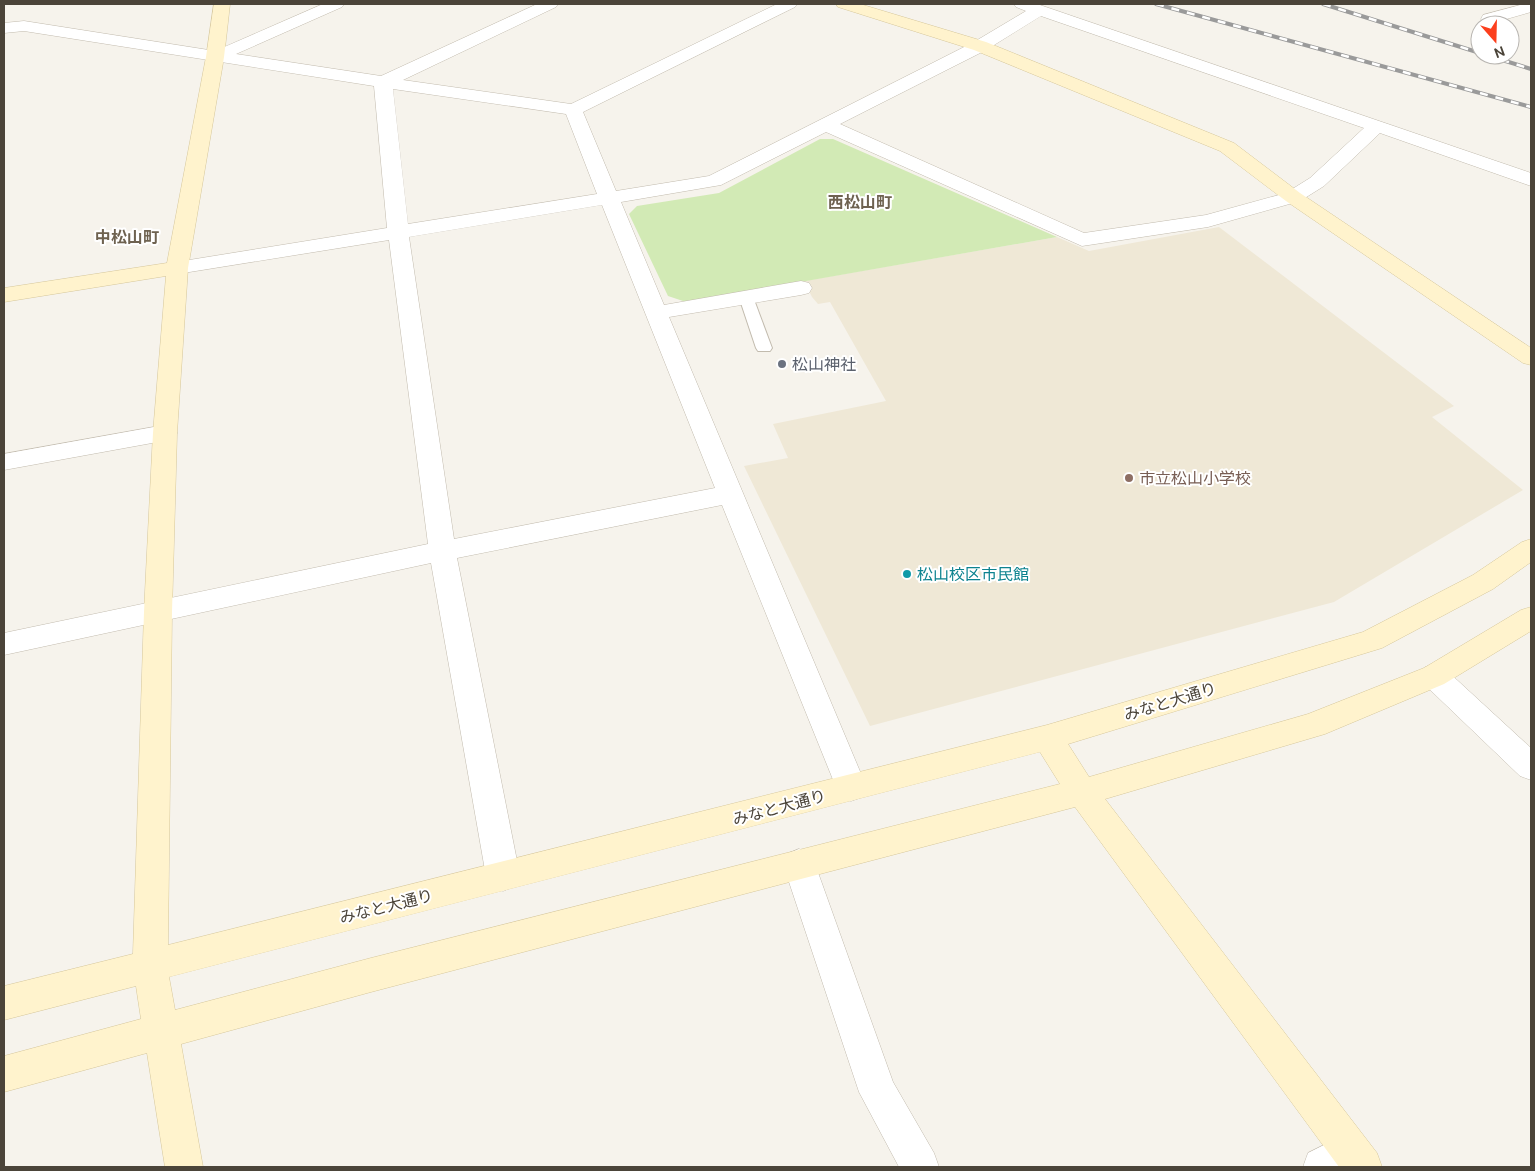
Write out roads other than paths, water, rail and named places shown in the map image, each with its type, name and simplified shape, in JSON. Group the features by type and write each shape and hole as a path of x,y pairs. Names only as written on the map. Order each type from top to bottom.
{"street":[{"path":"184,1167 150,966 158,612 165,433 177,268 215,57 222,4"},
{"path":"215,57 336,4"},
{"path":"383,82 550,4"},
{"path":"4,28 24,26 215,57 573,110 789,4"},
{"path":"844,4 980,46 1227,147 1294,197 1531,358"},
{"path":"4,295 714,181 980,46 1030,7 1531,180"},
{"path":"1503,15 1531,7"},
{"path":"383,82 398,232 442,551 503,876"},
{"path":"573,110 850,788"},
{"path":"826,124 1082,240 1208,221 1294,197 1317,182 1377,126"},
{"path":"656,313 801,288"},
{"path":"4,462 165,433"},
{"path":"4,644 442,551 731,494"},
{"name":"みなと大通り","path":"4,1003 1048,738 1372,640 1483,582 1531,549"},
{"path":"4,1074 371,974 1082,792 1314,725 1434,676 1531,618"},
{"path":"1434,676 1531,767"},
{"path":"1048,738 1082,792 1345,1162"},
{"path":"799,864 878,1092 920,1167"}],"lane":[{"path":"746,297 764,348"}],"railway":[{"path":"1156,4 1531,107"},
{"path":"1323,4 1470,50"},
{"path":"1518,65 1531,69"}],"place":[{"name":"松山神社","path":"782,364"},
{"name":"市立松山小学校","path":"1129,478"},
{"name":"松山校区市民館","path":"907,574"}],"district":[{"name":"西松山町","path":"860,202"},
{"name":"中松山町","path":"127,237"}]}
